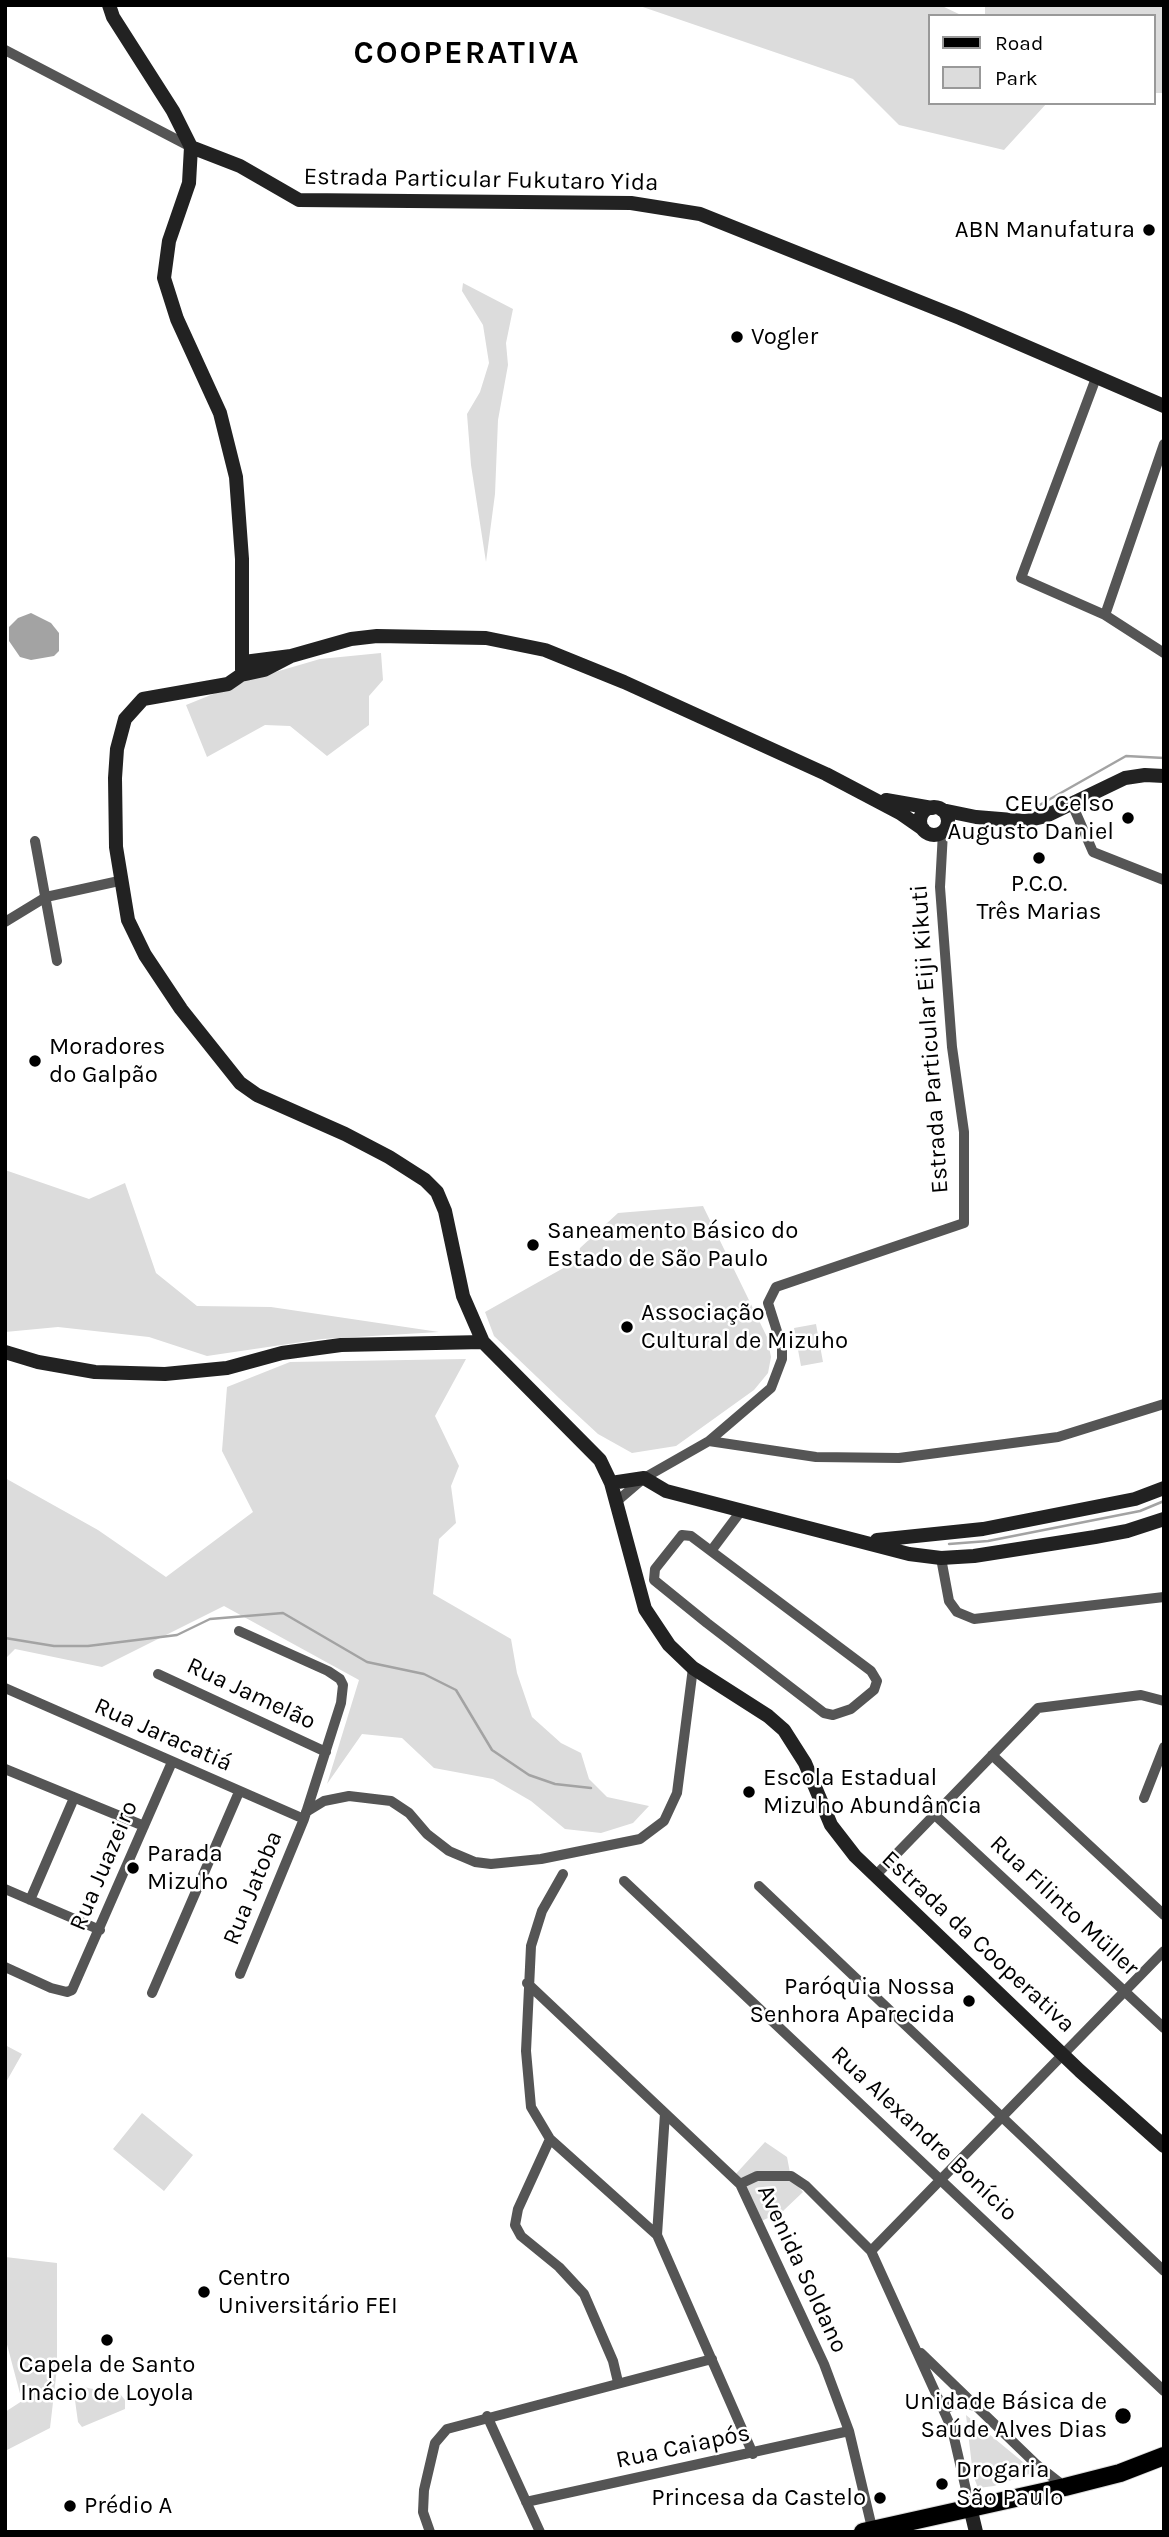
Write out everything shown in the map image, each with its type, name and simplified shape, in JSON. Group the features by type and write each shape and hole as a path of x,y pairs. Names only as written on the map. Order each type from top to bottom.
{"main road":[{"path":"870,2531 1120,2473 1164,2456"}],"street":[{"path":"109,5 173,111 191,147 189,183 169,241 164,278 177,319 220,413 236,477 242,559 242,669"},
{"name":"Estrada Particular Fukutaro Yida","path":"5,50 191,147 240,166 299,200 631,203 688,211 960,318 1164,407"},
{"path":"1096,378 1021,578 1105,615 1164,653"},
{"path":"1105,615 1164,444"},
{"path":"968,816 932,835 868,795 624,681 572,659 486,638 377,636 351,639 242,669 217,686 143,699 125,719 117,749 115,778 119,881 128,920 145,956 181,1009 240,1083 257,1095 345,1134 388,1157 425,1180 438,1192 445,1211 463,1296 483,1342 591,1448 611,1483 644,1478 666,1491 866,1540 909,1554 941,1559 1127,1531 1164,1519"},
{"path":"868,795 968,816 1025,821 1046,817 1125,778 1164,776"},
{"path":"1072,804 1093,852 1164,880"},
{"path":"923,829 922,816 937,809"},
{"path":"937,809 948,819 945,829"},
{"name":"Estrada Particular Eiji Kikuti","path":"709,1441 762,1399 778,1374 782,1347 771,1314 769,1297 776,1287 964,1223 964,1132 952,1047 940,887 945,829"},
{"path":"35,841 57,961"},
{"path":"5,922 46,897 119,881"},
{"path":"5,1352 85,1370 165,1374 227,1368 282,1353 341,1345 483,1342"},
{"path":"616,1502 644,1478 709,1441 816,1457 899,1458 1058,1437 1164,1404"},
{"name":"Estrada da Cooperativa","path":"611,1483 645,1609 669,1646 694,1668 745,1700 784,1730 805,1763 831,1825 875,1876 1164,2146"},
{"path":"866,1540 946,1534 1090,1509 1135,1499 1164,1488"},
{"path":"711,1551 741,1511"},
{"path":"946,1534 936,1541 936,1549 941,1559 949,1601 957,1612 974,1619 1164,1597"},
{"path":"682,1535 691,1536 711,1551 876,1677 874,1690 851,1709 833,1714 824,1713 654,1580 655,1569 682,1535"},
{"name":"Rua Jatoba","path":"239,1631 337,1676 343,1685 326,1752 305,1815 240,1974"},
{"path":"305,1815 324,1801 349,1796 391,1801 409,1813 439,1844 475,1862 491,1864 541,1859 640,1839 664,1821 677,1793 694,1668"},
{"name":"Rua Jamelão","path":"158,1674 326,1752"},
{"name":"Rua Jaracatiá","path":"5,1688 239,1792 305,1815"},
{"path":"875,1876 1038,1708 1141,1695 1164,1701"},
{"path":"1144,1798 1164,1747"},
{"path":"992,1755 1164,1915"},
{"name":"Rua Juazeiro","path":"5,1967 71,1990 100,1930 172,1762"},
{"path":"6,1772 144,1826"},
{"path":"152,1993 239,1792"},
{"path":"30,1900 74,1798"},
{"name":"Rua Filinto Müller","path":"935,1815 1164,2028"},
{"path":"563,1874 535,1929 527,1983 528,2092 537,2123 550,2139 657,2235 753,2454"},
{"name":"Rua Alexandre Bonício","path":"624,1881 1164,2391"},
{"path":"759,1886 1164,2271"},
{"path":"5,1889 100,1930"},
{"path":"871,2252 1164,1951"},
{"name":"Avenida Soldano","path":"527,1983 740,2184 819,2353 849,2431 870,2531"},
{"path":"657,2235 665,2113"},
{"path":"550,2139 518,2209 515,2225 521,2236 559,2267 583,2294 613,2361 618,2382"},
{"path":"740,2184 757,2176 791,2176 806,2186 871,2252 952,2429 976,2532"},
{"path":"918,2350 1037,2465 1065,2487"},
{"path":"430,2532 423,2503 435,2443 447,2429 487,2416 712,2359"},
{"path":"944,2409 959,2403 977,2406"},
{"path":"487,2416 540,2532"},
{"name":"Rua Caiapós","path":"526,2502 849,2431"}],"green space":[{"path":"637,5 940,5 959,14 928,14 928,105 1045,105 1004,150 899,125 853,79"},
{"path":"985,5 1164,5 1164,93 1155,93 1155,14 985,14"},
{"path":"463,283 513,309 506,343 508,365 498,420 495,494 486,562 471,465 467,414 480,392 489,363 483,325 462,291"},
{"path":"381,653 383,680 369,696 369,725 327,756 290,726 265,725 207,757 186,705 248,680 320,659"},
{"path":"5,1170 89,1199 125,1183 156,1273 197,1306 271,1307 439,1332 322,1339 207,1356 149,1337 58,1327 5,1332"},
{"name":"Associação Cultural de Mizuho","path":"703,1206 767,1337 771,1357 768,1373 754,1390 676,1446 632,1453 598,1434 494,1336 485,1312 576,1261 580,1248 618,1213"},
{"path":"816,1324 823,1362 801,1366 794,1328"},
{"path":"466,1359 435,1416 459,1466 451,1486 456,1523 439,1539 433,1594 511,1639 517,1673 532,1717 561,1743 581,1753 589,1779 607,1797 649,1806 633,1823 601,1833 565,1829 531,1801 493,1779 434,1768 402,1738 362,1734 327,1784 359,1680 224,1606 102,1667 15,1649 5,1659 5,1478 98,1530 166,1577 253,1512 222,1451 227,1387 290,1362"},
{"path":"5,2045 22,2054 5,2084"},
{"path":"142,2113 193,2155 164,2191 113,2149"},
{"path":"765,2142 787,2157 791,2178 803,2192 783,2211 755,2224 733,2177"},
{"path":"5,2257 57,2263 57,2368 50,2428 5,2451 5,2412 22,2401 5,2337"},
{"path":"83,2387 120,2394 125,2400 125,2409 82,2427 78,2422 74,2393"},
{"path":"966,2415 1035,2472 994,2486 978,2488 973,2475"}],"shaded area":[{"path":"31,613 51,623 59,633 59,651 54,656 31,660 20,657 9,641 9,627 18,618"}],"waterway":[{"path":"1036,807 1126,756 1164,758"},
{"path":"949,1544 988,1541 1140,1511 1164,1501"},
{"path":"5,1638 54,1646 88,1646 177,1635 210,1619 283,1613 367,1662 424,1674 456,1690 492,1750 529,1775 555,1784 591,1788"}],"place":[{"name":"ABN Manufatura","path":"1149,230"},
{"name":"Vogler","path":"737,337"},
{"name":"CEU Celso Augusto Daniel","path":"1128,818"},
{"name":"P.C.O. Três Marias","path":"1039,858"},
{"name":"Moradores do Galpão","path":"35,1061"},
{"name":"Saneamento Básico do Estado de São Paulo","path":"533,1245"},
{"name":"Associação Cultural de Mizuho","path":"627,1327"},
{"name":"Escola Estadual Mizuho Abundância","path":"749,1792"},
{"name":"Parada Mizuho","path":"133,1868"},
{"name":"Paróquia Nossa Senhora Aparecida","path":"969,2001"},
{"name":"Centro Universitário FEI","path":"204,2292"},
{"name":"Capela de Santo Inácio de Loyola","path":"107,2340"},
{"name":"Unidade Básica de Saúde Alves Dias","path":"1123,2416"},
{"name":"Drogaria São Paulo","path":"942,2484"},
{"name":"Princesa da Castelo","path":"880,2498"},
{"name":"Prédio A","path":"70,2506"}],"district":[{"name":"COOPERATIVA","path":"467,54"}]}
